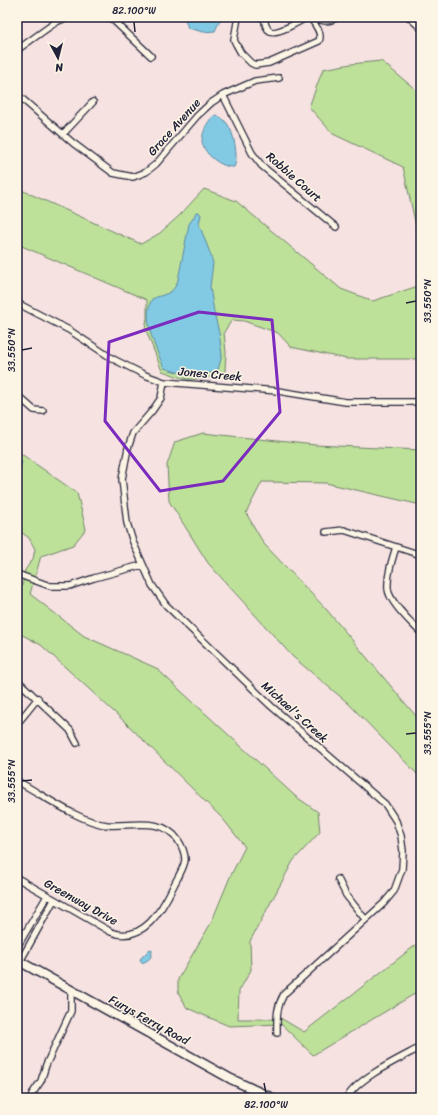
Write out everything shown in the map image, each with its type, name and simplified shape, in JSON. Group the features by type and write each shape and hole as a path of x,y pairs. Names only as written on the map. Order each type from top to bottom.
{"main road":[{"name":"Furys Ferry Road","path":"18,963 71,990 231,1078 272,1098"}],"street":[{"path":"17,50 56,22 68,17"},
{"path":"106,17 111,18 151,56"},
{"path":"238,17 234,40 241,53 251,63 259,66 319,41 321,36 320,32 309,17"},
{"path":"264,17 265,26 270,31 275,32 309,17 322,21 337,17"},
{"path":"409,17 421,28"},
{"name":"Grace Avenue","path":"17,92 20,97 63,134 113,173 133,177 146,172 156,164 197,116 211,103 223,95 255,81 279,78"},
{"name":"Robbie Court","path":"223,95 252,153 262,166 336,227"},
{"path":"63,134 93,102"},
{"name":"Jones Creek","path":"17,303 69,330 113,359 145,375 164,382 278,390 346,402 421,402"},
{"name":"Michael's Creek","path":"164,382 161,398 133,433 128,448 122,480 127,524 142,565 152,585 166,605 271,706 385,804 396,821 402,836 402,868 394,891 384,904 365,919 284,994 278,1004 276,1013 277,1033"},
{"path":"17,395 34,410 43,411"},
{"path":"326,532 344,530 421,555"},
{"path":"396,546 388,574 388,590 396,605 421,633"},
{"path":"17,574 50,586 70,586 142,565"},
{"path":"17,680 38,698 70,730 76,743"},
{"path":"17,724 38,698"},
{"name":"Greenway Drive","path":"17,781 86,820 106,825 155,824 164,828 173,833 179,841 185,861 166,901 151,923 136,933 119,935 111,932 17,878"},
{"path":"338,879 346,895 365,919"},
{"path":"17,947 47,896"},
{"path":"18,963 54,900"},
{"path":"31,1098 41,1081 46,1065 71,1011 71,990"},
{"path":"347,1098 355,1087 367,1078 421,1047"}],"highlighted area":[{"path":"199,312 272,320 280,412 223,481 160,491 105,421 109,342"}],"green space":[{"path":"381,61 421,94 421,249 403,167 333,134 309,107 323,69"},
{"path":"17,188 141,244 160,233 180,215 204,189 236,201 341,289 373,301 421,285 421,359 347,359 291,347 278,333 244,321 232,320 224,332 226,352 225,371 212,376 187,379 162,371 145,328 147,318 147,300 17,244"},
{"path":"203,433 315,445 421,450 421,505 326,483 262,482 246,513 264,544 326,609 421,722 421,778 348,703 293,657 208,563 169,501 167,465 175,442"},
{"path":"17,451 77,493 86,529 73,545 41,556 30,594 84,636 156,668 295,796 318,812 320,832 293,861 250,941 251,970 239,991 238,1019 282,1019 304,1032 421,941 421,990 313,1055 281,1024 229,1026 187,1008 178,992 178,979 211,923 230,877 245,847 223,819 125,722 41,645 17,632 17,587 22,586 25,570 33,559 35,549 29,538 17,529"}],"water":[{"path":"184,17 220,17 220,20 215,31 203,32 188,28"},
{"path":"216,115 226,122 232,134 236,152 234,167 229,167 219,163 209,155 203,146 202,137 206,126 211,118"},
{"path":"196,212 199,212 201,215 199,224 213,263 210,287 222,355 218,370 205,374 177,372 164,368 151,334 148,316 152,299 168,293 176,285 189,224"},
{"path":"17,456 22,462 17,477"},
{"path":"150,949 152,950 151,957 142,963 140,959"}]}
